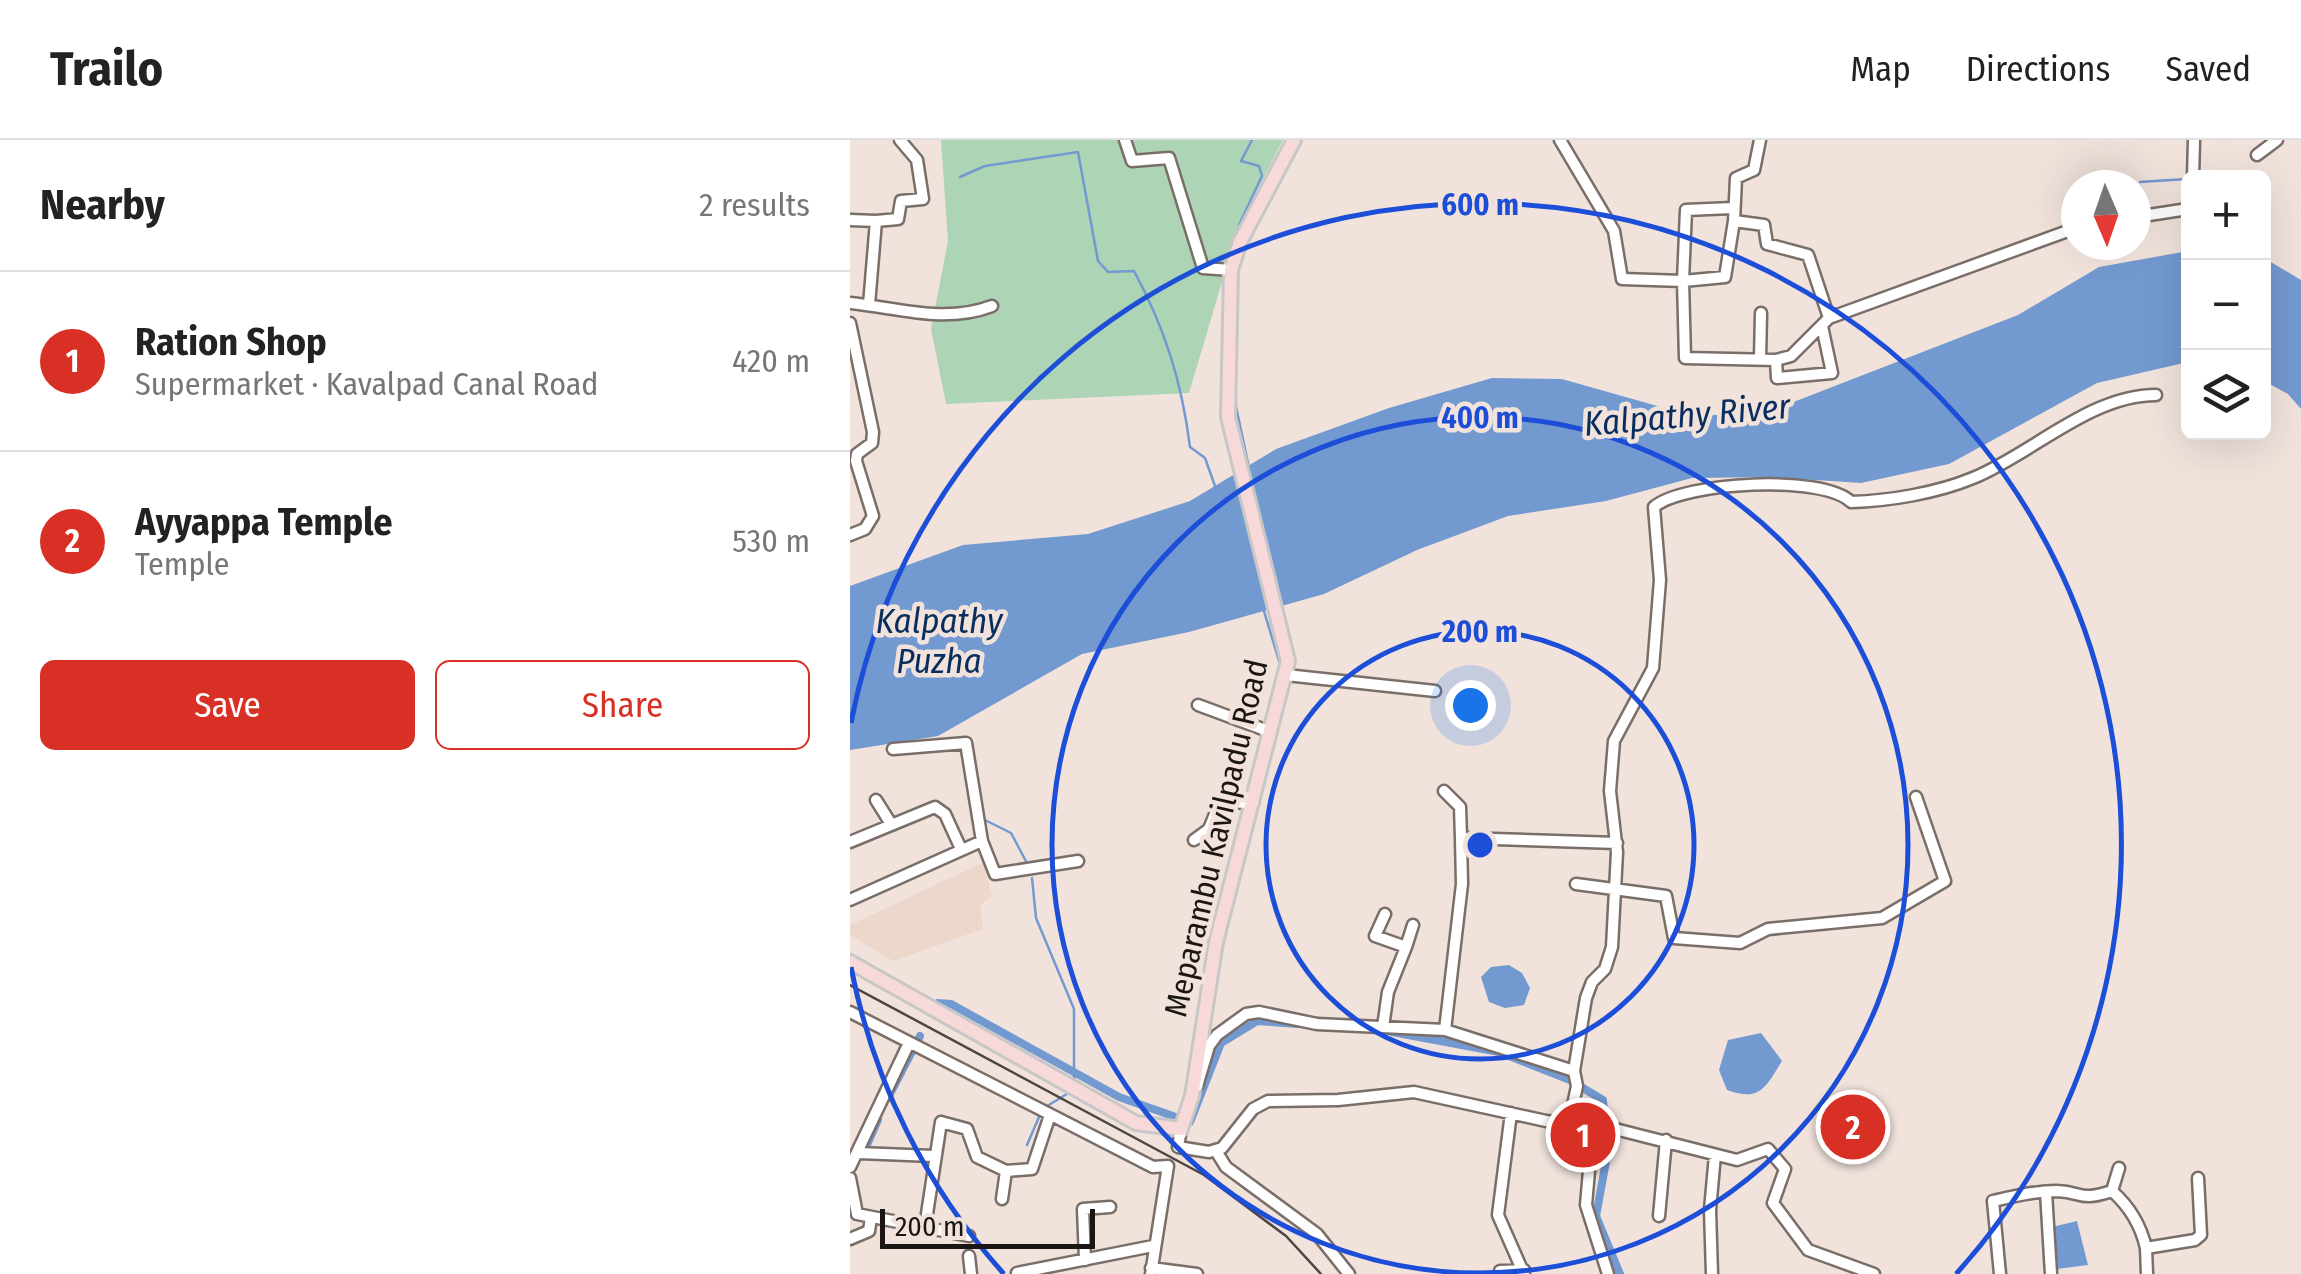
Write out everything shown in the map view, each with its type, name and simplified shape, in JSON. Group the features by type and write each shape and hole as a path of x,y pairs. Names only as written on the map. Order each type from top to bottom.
{"main road":[{"name":"Meparambu Kavilpadu Road","path":"1181,1130 1192,1096 1210,970 1268,731 1286,676 1286,647 1228,417 1231,270 1240,242 1294,140"},
{"path":"850,962 1136,1123 1181,1130"}],"street":[{"path":"850,220 898,219 901,202 924,199 917,160 900,140"},
{"path":"1125,140 1132,161 1169,158 1202,268 1231,270"},
{"path":"1560,140 1614,231 1622,279 1683,281 1725,276 1736,178 1754,170 1760,140"},
{"path":"2193,170 2194,140"},
{"path":"2257,155 2277,140"},
{"path":"1732,208 1686,210 1682,353 1685,358 1776,360 1791,356 1825,322 2061,234"},
{"path":"2151,215 2181,210"},
{"path":"868,305 876,221"},
{"path":"1734,222 1764,225 1767,244 1808,255 1825,322 1832,374 1776,378 1776,360"},
{"path":"850,303 913,315 969,315 992,306"},
{"path":"1760,359 1761,313"},
{"path":"850,323 873,432 867,451 853,453 874,516 864,528 850,535"},
{"path":"1569,1124 1586,998 1592,982 1605,969 1612,947 1617,843 1610,791 1614,741 1653,668 1660,580 1654,507 1668,496 1721,486 1796,488 1844,495 1851,502 1931,490 1973,478 2023,448 2139,394 2156,394"},
{"path":"1286,676 1435,691"},
{"path":"1198,705 1268,731"},
{"path":"893,749 966,743 982,840 996,874 1078,862"},
{"path":"1444,791 1461,810 1462,884 1446,1030"},
{"path":"1576,884 1666,896 1674,938 1740,943 1768,928 1882,918 1945,881 1916,798"},
{"path":"876,800 891,824"},
{"path":"1194,840 1210,829 1220,802 1252,804"},
{"path":"850,842 935,807 944,814 960,848"},
{"path":"1461,838 1617,843"},
{"path":"850,900 982,840"},
{"path":"1385,914 1375,936 1406,947"},
{"path":"1382,1027 1388,992 1413,925"},
{"path":"850,1012 929,1056 1153,1167 1168,1166 1151,1271 1197,1274"},
{"path":"1192,1096 1209,1046 1246,1014 1259,1012 1317,1024 1446,1030 1574,1071"},
{"path":"850,1166 908,1045"},
{"path":"1349,1274 1317,1234 1226,1167 1216,1151 1229,1144 1258,1104 1268,1100 1338,1100 1414,1092 1666,1140 1737,1160 1768,1149 1785,1169 1773,1204 1808,1250 1874,1274"},
{"path":"1500,1272 1524,1272 1498,1216 1511,1113"},
{"path":"924,1227 938,1128 946,1122 967,1129 977,1157 1006,1171 1032,1170 1050,1114"},
{"path":"1593,1125 1586,1204 1608,1274"},
{"name":"Meparambu Kavilpadu Road","path":"1181,1130 1178,1147 1216,1151"},
{"path":"1659,1216 1666,1140"},
{"path":"860,1149 933,1156"},
{"path":"1712,1274 1710,1210 1715,1155"},
{"path":"2112,1191 2118,1168"},
{"path":"1002,1198 1006,1171"},
{"path":"850,1178 857,1214 969,1236"},
{"path":"2146,1248 2195,1240 2201,1235 2198,1178"},
{"path":"2000,1274 1993,1201 2046,1192 2062,1191 2080,1198 2112,1191"},
{"path":"2112,1191 2125,1202 2142,1230 2147,1274"},
{"path":"2046,1192 2051,1274"},
{"path":"1085,1260 1083,1209 1110,1207"},
{"path":"850,1240 869,1231 871,1217"},
{"path":"1016,1273 1153,1246"},
{"path":"968,1256 971,1274"}],"shaded area":[{"path":"984,862 992,896 980,905 983,929 893,961 850,935 850,925"}],"green space":[{"path":"941,140 1283,140 1239,225 1189,393 946,404 931,329 948,241"}],"water":[{"name":"Kalpathy Puzha","path":"2181,252 2181,364 2097,383 1949,464 1861,483 1772,477 1692,478 1606,501 1508,516 1417,550 1324,594 1189,632 1082,654 938,736 850,750 850,586 963,545 1088,534 1190,501 1276,449 1389,408 1492,378 1562,379 1689,415 1760,415 2018,315 2099,267"},
{"path":"2271,262 2301,280 2301,409 2288,394 2271,385"},
{"path":"1509,965 1522,973 1530,988 1524,1005 1505,1008 1489,1002 1481,977 1491,967"},
{"path":"1761,1033 1782,1061 1761,1090 1747,1094 1727,1090 1719,1070 1728,1040"},
{"path":"2077,1221 2088,1265 2057,1269 2048,1228"}],"waterway":[{"path":"1244,225 1239,225 1262,176 1259,166 1241,161 1252,140"},
{"path":"960,177 985,166 1078,152 1098,261 1108,272 1134,271 1171,356 1190,447 1205,458 1215,486"},
{"path":"2151,181 2181,179"},
{"path":"1234,397 1249,468"},
{"path":"1263,608 1280,664"},
{"path":"983,819 1011,833 1028,865"},
{"path":"1032,878 1036,918 1074,1009 1074,1085"},
{"path":"938,1003 951,1004 1119,1097 1190,1122 1221,1043 1257,1021 1298,1024"},
{"path":"1392,1032 1499,1052 1570,1080"},
{"path":"888,1098 920,1036"},
{"path":"1583,1088 1603,1100 1607,1156 1596,1216 1620,1274"},
{"path":"1044,1108 1070,1092"},
{"path":"1027,1145 1039,1117"},
{"path":"867,1145 878,1120"}],"railway":[{"path":"850,985 1204,1175 1286,1236 1321,1274"}],"place":[{"name":"Ayyappa Temple","path":"1853,1127"},
{"name":"Ration Shop","path":"1583,1135"}],"water label":[{"name":"Kalpathy River","path":"1687,415"}]}
